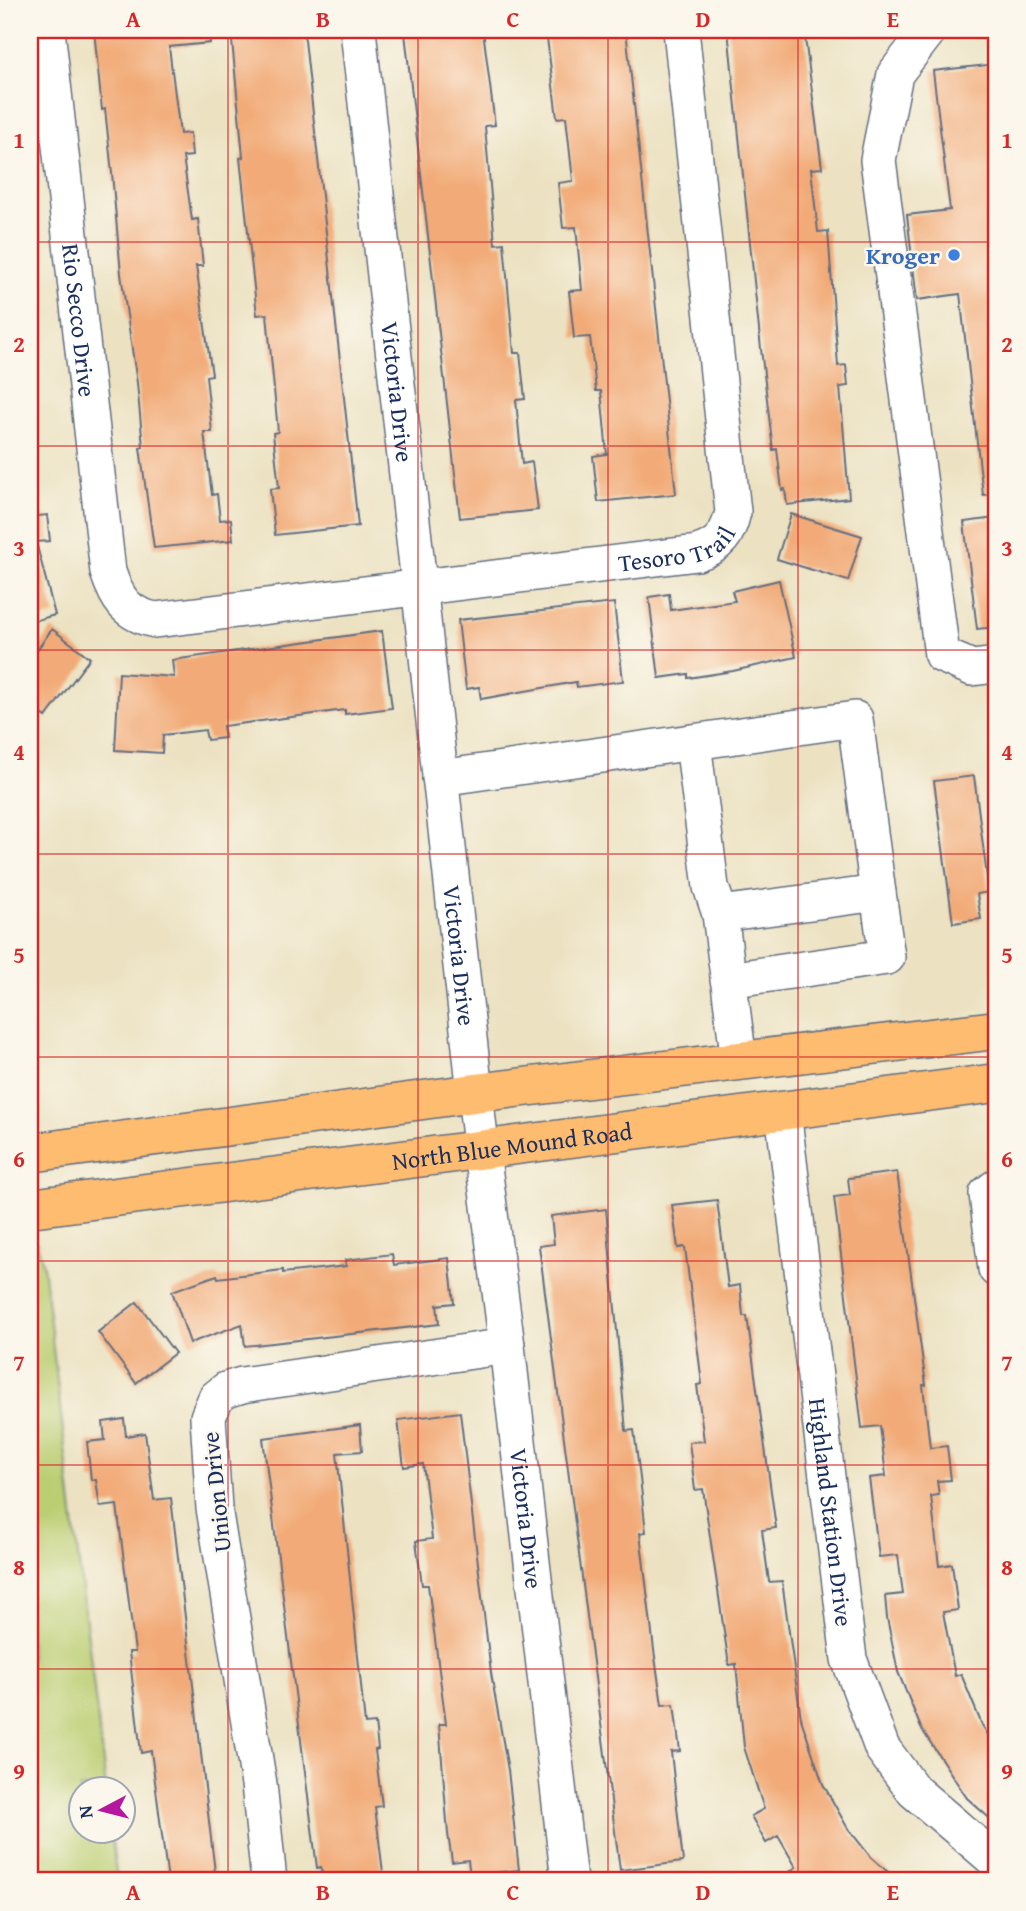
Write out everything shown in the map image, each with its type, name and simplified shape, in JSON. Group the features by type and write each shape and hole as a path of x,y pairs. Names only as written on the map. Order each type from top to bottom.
{"main road":[{"path":"30,1153 475,1093 996,1030"},
{"name":"North Blue Mound Road","path":"30,1208 996,1083"}],"street":[{"name":"Rio Secco Drive","path":"47,30 108,572 123,606"},
{"name":"Victoria Drive","path":"358,30 475,1093 569,1881"},
{"name":"Tesoro Trail","path":"123,606 138,617 155,620 698,553 713,548 729,528 733,512 681,30"},
{"path":"929,30 895,74 878,160 942,655 972,668 996,665"},
{"path":"440,778 855,719 887,957 728,980"},
{"path":"693,742 711,887 720,914 739,1061"},
{"path":"720,914 878,893"},
{"name":"Highland Station Drive","path":"783,1111 849,1659 882,1748 914,1791 996,1861"},
{"path":"996,1187 988,1194 993,1261 996,1269"},
{"name":"Union Drive","path":"269,1881 259,1784 214,1508 208,1418 216,1398 226,1390 242,1385 507,1346"}],"green space":[{"path":"37,1243 43,1265 104,1774 66,1774 66,1844 113,1844 117,1881 34,1881 30,1849 30,1244"}],"building":[{"path":"94,30 209,30 210,43 169,47 180,134 190,133 192,156 183,157 192,220 198,219 203,266 196,266 212,375 206,376 212,432 204,432 212,495 217,494 220,520 231,519 233,540 154,548 140,448 143,447 137,383 121,274 105,109 102,110"},
{"path":"231,30 302,30 305,40 358,526 275,535 270,489 279,488 273,433 278,432 267,314 257,315 240,158 243,157"},
{"path":"483,30 495,125 485,126 495,244 504,243 514,353 520,353 525,399 516,400 522,464 532,462 538,510 460,518 405,33"},
{"path":"546,30 626,30 676,494 598,502 593,456 607,454 601,391 596,391 590,337 574,338 569,291 582,290 576,227 563,228 558,183 573,181 566,117 557,118"},
{"path":"728,30 804,30 822,168 811,169 818,232 828,231 838,366 846,365 848,386 840,387 849,498 787,505 785,489 782,490 777,449 773,450 761,349"},
{"name":"Kroger","path":"996,64 996,494 983,495 960,294 917,300 907,215 950,210 933,71"},
{"path":"791,514 862,536 848,581 777,559"},
{"path":"47,515 50,541 36,542 55,615 30,622 30,517"},
{"path":"996,518 996,627 977,629 964,522"},
{"path":"779,580 796,657 688,678 688,674 659,678 649,597 669,594 671,610 735,601 732,591"},
{"path":"614,603 623,681 577,687 576,682 481,699 479,687 466,689 458,620"},
{"path":"52,629 90,658 46,717 30,705 30,660"},
{"path":"382,631 392,708 345,714 345,710 223,726 225,738 207,740 205,730 163,735 162,753 115,750 119,673 174,677 172,660"},
{"path":"974,776 989,892 977,894 981,919 953,923 934,781"},
{"path":"897,1172 926,1385 923,1385 930,1448 947,1446 951,1480 937,1481 939,1495 931,1496 939,1566 952,1564 958,1610 943,1612 955,1676 961,1674 982,1725 996,1747 996,1824 967,1798 921,1728 898,1672 887,1618 885,1596 903,1594 898,1555 879,1557 869,1478 886,1476 880,1426 862,1428 834,1197 850,1195 848,1178"},
{"path":"717,1200 728,1287 740,1285 743,1316 747,1316 776,1528 762,1530 769,1582 782,1581 801,1719 823,1784 847,1827 870,1856 898,1881 778,1881 796,1867 778,1836 766,1843 751,1816 764,1809 744,1747 736,1664 729,1665 703,1489 695,1490 689,1442 704,1441 697,1385 702,1384 685,1247 678,1248 672,1205"},
{"path":"606,1209 626,1431 634,1430 646,1532 640,1533 654,1650 662,1705 674,1704 680,1751 671,1752 683,1862 620,1870 539,1246 554,1244 551,1216"},
{"path":"392,1254 394,1265 449,1258 454,1303 437,1305 439,1324 245,1346 242,1324 190,1343 172,1291 217,1275 218,1278 346,1266 345,1260"},
{"path":"137,1302 175,1353 136,1383 98,1332"},
{"path":"460,1412 491,1673 508,1770 519,1870 470,1876 468,1860 452,1862 448,1834 439,1724 446,1724 428,1585 422,1585 416,1541 432,1539 423,1464 404,1467 398,1420"},
{"path":"124,1419 126,1436 145,1433 154,1500 171,1498 216,1881 168,1881 151,1751 141,1753 129,1652 135,1652 117,1505 100,1507 96,1480 91,1480 87,1442 105,1440 103,1422"},
{"path":"360,1425 362,1451 337,1453 365,1724 375,1723 378,1749 375,1750 382,1806 375,1807 384,1881 323,1881 321,1867 317,1868 263,1438"}],"place":[{"name":"Kroger","path":"954,255"}]}
